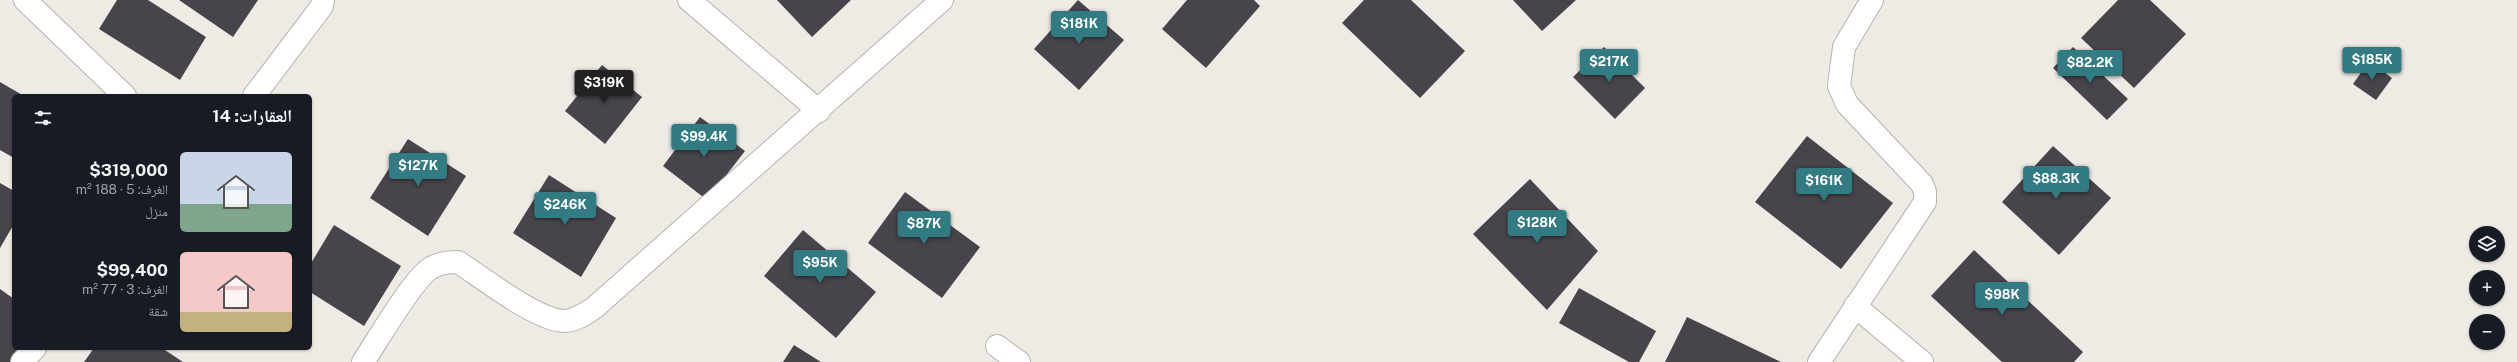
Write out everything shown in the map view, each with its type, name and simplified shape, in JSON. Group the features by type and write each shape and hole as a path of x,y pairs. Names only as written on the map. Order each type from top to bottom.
{"street":[{"path":"25,0 123,94"},
{"path":"256,94 322,6 324,0"},
{"path":"689,0 819,111"},
{"path":"363,362 416,283 430,268 445,263 458,262 543,317 564,321 580,317 594,308 819,111 942,0"},
{"path":"1819,362 1925,202 1926,192 1922,184 1847,104 1839,86 1844,47 1872,0"},
{"path":"1855,306 1922,362"},
{"path":"996,346 1019,362"},
{"path":"22,362 33,350"}],"building":[{"path":"117,0 148,0 206,37 180,80 99,29"},
{"path":"179,0 258,0 233,37"},
{"path":"777,0 851,0 812,37"},
{"path":"1078,0 1124,40 1079,90 1034,49"},
{"path":"1187,0 1254,0 1260,6 1206,68 1162,29"},
{"path":"1364,0 1411,0 1465,51 1420,98 1342,23"},
{"path":"1513,0 1576,0 1542,31"},
{"path":"2118,0 2150,0 2186,34 2134,88 2081,38"},
{"path":"1604,47 1645,88 1615,119 1573,77"},
{"path":"2073,47 2128,99 2107,120 2053,68"},
{"path":"2369,61 2392,78 2376,100 2353,84"},
{"path":"602,65 642,97 605,144 565,111"},
{"path":"0,82 21,94 12,94 12,157 0,150"},
{"path":"700,117 745,151 707,200 663,166"},
{"path":"1807,136 1893,203 1841,269 1755,202"},
{"path":"408,139 466,176 428,236 370,198"},
{"path":"2053,146 2111,198 2059,255 2002,202"},
{"path":"549,175 616,218 581,277 513,233"},
{"path":"1530,179 1598,251 1547,310 1473,234"},
{"path":"0,183 12,190 12,227 0,248"},
{"path":"905,192 980,247 942,298 868,243"},
{"path":"334,225 401,266 364,326 312,293 312,262"},
{"path":"803,230 876,292 836,338 764,276"},
{"path":"1974,250 2083,352 2074,362 2002,362 1931,296"},
{"path":"1579,288 1656,331 1639,362 1629,362 1559,323"},
{"path":"0,289 12,298 12,350 21,350 12,362 0,362"},
{"path":"1687,317 1781,362 1665,362"},
{"path":"794,345 821,362 783,362"},
{"path":"93,350 165,350 183,362 84,362"}]}
